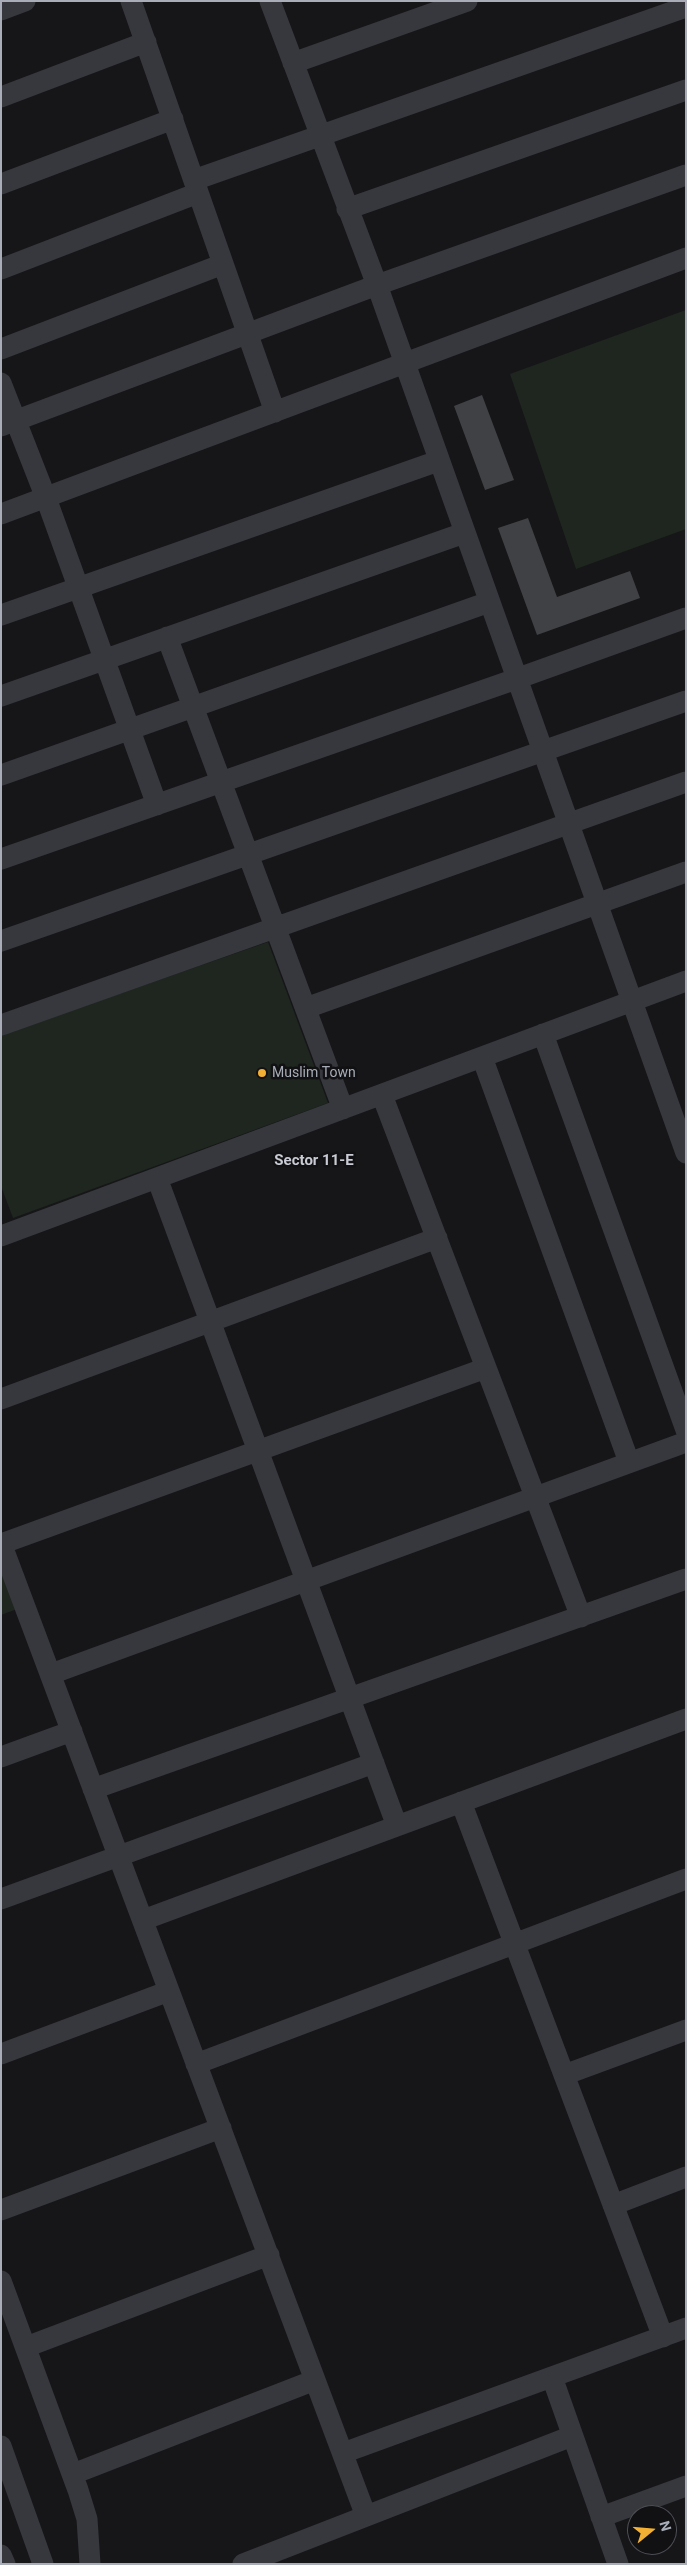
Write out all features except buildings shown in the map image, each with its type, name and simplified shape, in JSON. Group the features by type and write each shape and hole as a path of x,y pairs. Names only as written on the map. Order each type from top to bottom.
{"street":[{"path":"1,10 25,1"},
{"path":"131,1 275,412"},
{"path":"270,1 347,210 377,285 630,1002 685,1148"},
{"path":"293,63 467,1"},
{"path":"1,269 320,135 686,8"},
{"path":"1,97 146,42"},
{"path":"347,210 686,90"},
{"path":"1,184 172,119"},
{"path":"9,423 377,285 686,175"},
{"path":"1,514 686,258"},
{"path":"1,349 223,264"},
{"path":"1,383 9,423 46,498 157,805"},
{"path":"1,614 438,461"},
{"path":"1,696 464,533"},
{"path":"1,775 489,602"},
{"path":"1,859 686,618"},
{"path":"168,637 343,1109"},
{"path":"1,942 686,701"},
{"path":"1,1025 686,782"},
{"path":"306,1008 686,872"},
{"path":"1,1236 686,981"},
{"path":"543,1034 686,1430"},
{"path":"482,1058 629,1462"},
{"path":"382,1095 581,1617"},
{"path":"157,1178 304,1580 397,1826"},
{"path":"1,1400 437,1238"},
{"path":"366,2516 1,1544 486,1368"},
{"path":"50,1674 535,1495 686,1442"},
{"path":"94,1789 686,1579"},
{"path":"143,1920 686,1719"},
{"path":"1,1757 72,1731"},
{"path":"1,1899 374,1763"},
{"path":"461,1802 663,2336"},
{"path":"196,2064 686,1879"},
{"path":"1,2054 169,1991"},
{"path":"564,2075 686,2030"},
{"path":"1,2210 221,2128"},
{"path":"613,2204 686,2177"},
{"path":"26,2348 268,2255"},
{"path":"1,2281 73,2474 87,2519 90,2564"},
{"path":"343,2454 686,2328"},
{"path":"552,2377 618,2564"},
{"path":"73,2474 315,2380"},
{"path":"243,2564 289,2556 366,2516 572,2436"},
{"path":"1,2446 43,2564"},
{"path":"601,2517 686,2486"},
{"path":"1,2555 5,2564"}],"shaded area":[{"path":"686,310 686,529 576,569 510,374"},
{"path":"268,942 328,1103 13,1218 1,1186 1,1035"},
{"path":"1,1543 25,1606 1,1615"}],"place":[{"name":"Muslim Town","path":"262,1073"}],"district":[{"name":"Sector 11-E","path":"314,1161"}]}
